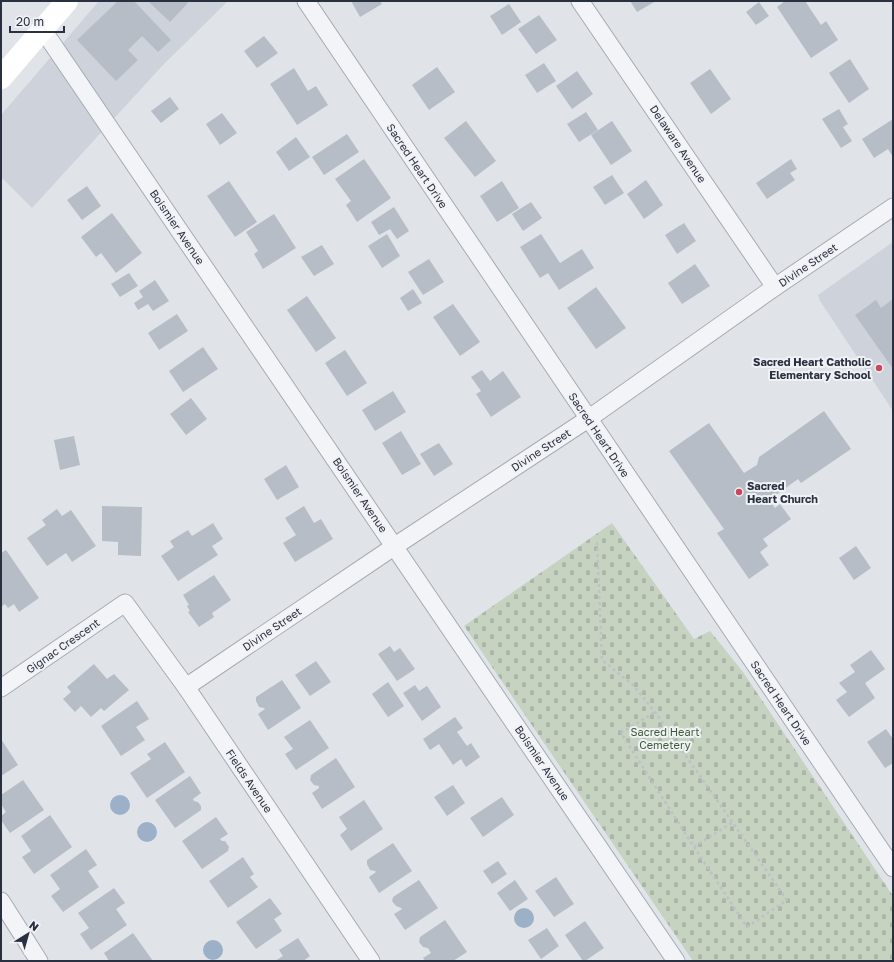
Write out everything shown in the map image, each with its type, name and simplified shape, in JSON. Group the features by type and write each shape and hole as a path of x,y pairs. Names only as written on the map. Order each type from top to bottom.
{"main road":[{"path":"1,78 67,1"}],"street":[{"name":"Sacred Heart Drive","path":"306,1 893,868"},
{"name":"Delaware Avenue","path":"580,1 775,287"},
{"name":"Boismier Avenue","path":"43,30 676,961"},
{"name":"Divine Street","path":"186,686 588,419 775,287 893,207"},
{"name":"Fields Avenue","path":"125,603 186,686 371,961"},
{"name":"Gignac Crescent","path":"1,688 125,603"},
{"path":"1,901 39,961"}],"path":[{"path":"597,542 602,660 633,685 655,712 787,900 747,927 621,733 655,712"},
{"path":"694,847 732,822"}],"shaded area":[{"path":"99,1 228,1 162,66 32,208 1,177 1,115"},
{"name":"Sacred Heart Catholic Elementary School","path":"893,242 893,411 820,301 818,295"}],"green space":[{"name":"Sacred Heart Cemetery","path":"612,523 694,639 710,631 743,672 893,896 893,961 693,961 464,626"}],"water":[{"path":"120,795 127,798 130,805 127,812 120,815 113,812 110,805 113,798"},
{"path":"147,822 154,825 157,832 154,839 147,842 140,839 137,832 140,825"},
{"path":"524,908 531,911 534,918 531,925 524,928 517,925 514,918 517,911"},
{"path":"213,940 220,943 223,950 220,957 213,960 206,957 203,950 206,943"}],"building":[{"path":"118,1 134,1 171,40 158,52 142,36 128,50 138,60 116,81 77,40"},
{"path":"148,1 186,1 188,3 170,22"},
{"path":"351,1 380,1 382,4 360,17"},
{"path":"630,1 656,1 637,12"},
{"path":"785,1 805,1 821,25 826,21 838,40 811,58 777,7"},
{"path":"759,2 769,16 756,25 746,12"},
{"path":"509,4 521,22 502,35 490,16"},
{"path":"539,15 557,40 536,54 518,29"},
{"path":"264,36 278,53 257,68 244,51"},
{"path":"850,59 869,89 849,103 829,73"},
{"path":"544,63 556,81 537,93 525,75"},
{"path":"437,67 455,92 429,110 412,85"},
{"path":"294,68 308,91 316,86 328,105 297,125 270,84"},
{"path":"710,69 731,99 711,114 690,83"},
{"path":"577,71 593,94 572,109 556,86"},
{"path":"170,97 179,109 161,123 151,111"},
{"path":"839,109 848,124 843,127 852,141 841,148 822,119"},
{"path":"586,112 598,130 579,142 567,124"},
{"path":"222,113 237,133 220,145 206,124"},
{"path":"893,119 893,157 888,149 874,158 862,139"},
{"path":"466,121 496,161 475,177 444,138"},
{"path":"612,121 632,151 611,165 591,135"},
{"path":"347,134 359,152 324,175 312,157"},
{"path":"296,137 310,157 289,171 276,152"},
{"path":"364,159 391,198 357,222 346,205 351,201 335,179"},
{"path":"791,159 797,169 790,173 795,180 767,199 756,183"},
{"path":"612,175 624,193 605,205 593,187"},
{"path":"646,180 663,205 644,219 627,194"},
{"path":"229,181 257,222 235,237 207,196"},
{"path":"502,181 519,208 497,222 480,196"},
{"path":"87,186 101,206 82,220 67,200"},
{"path":"531,202 542,218 523,231 512,214"},
{"path":"394,207 409,231 397,239 390,229 379,235 371,222"},
{"path":"112,213 142,253 116,273 101,253 96,257 81,237"},
{"path":"274,214 296,248 263,269 254,254 258,251 246,232"},
{"path":"684,223 696,241 677,254 665,235"},
{"path":"387,234 400,256 382,268 368,246"},
{"path":"541,234 560,263 582,249 594,268 559,290 548,273 540,278 520,247"},
{"path":"322,245 334,264 314,276 301,257"},
{"path":"429,259 444,282 423,295 408,272"},
{"path":"695,264 710,286 682,304 668,283"},
{"path":"129,273 138,286 120,297 111,284"},
{"path":"155,280 169,301 153,311 148,304 138,310 134,303 143,297 139,291"},
{"path":"596,287 626,328 596,349 567,308"},
{"path":"413,289 422,303 408,311 400,298"},
{"path":"307,296 336,338 316,352 287,310"},
{"name":"Sacred Heart Catholic Elementary School","path":"893,299 893,369 855,315 876,300 881,308"},
{"path":"453,304 480,342 460,356 433,317"},
{"path":"177,314 188,331 159,350 148,333"},
{"path":"203,347 218,369 183,392 169,371"},
{"path":"345,350 367,383 347,396 325,363"},
{"path":"482,370 490,381 503,371 521,397 491,417 476,394 481,391 471,377"},
{"path":"393,391 406,412 375,431 362,410"},
{"path":"191,398 207,419 186,435 170,414"},
{"name":"Sacred Heart Church","path":"824,411 851,449 801,483 798,479 769,500 775,508 780,504 791,519 763,539 768,546 760,552 769,565 749,579 717,533 724,529 669,451 709,423 744,473 757,465 759,457"},
{"path":"401,431 421,464 402,475 382,443"},
{"path":"74,436 80,465 60,470 54,440"},
{"path":"439,443 453,464 434,476 420,454"},
{"path":"286,465 299,487 277,500 264,479"},
{"path":"102,506 142,507 141,556 118,555 118,542 102,541"},
{"path":"304,506 314,523 321,519 333,539 295,562 283,543 296,535 285,518"},
{"path":"57,509 62,516 71,510 96,546 72,562 66,553 47,566 27,538 46,525 42,520"},
{"path":"213,523 223,539 212,546 218,555 178,581 161,556 174,547 170,541 188,530 192,536"},
{"path":"856,546 871,568 854,580 839,558"},
{"path":"6,550 39,598 19,612 14,604 8,608 5,604 1,607 1,553"},
{"path":"214,575 231,600 212,613 214,617 199,627 188,612 190,611 187,606 189,605 183,595"},
{"path":"390,646 394,652 400,648 415,669 397,681 378,654"},
{"path":"871,650 885,669 865,683 875,698 849,717 836,700 847,692 839,683 855,672 850,665"},
{"path":"316,661 331,682 310,696 295,675"},
{"path":"94,664 107,679 114,674 129,690 104,711 101,708 91,717 81,706 75,712 63,699 71,692 67,687"},
{"path":"282,680 301,708 268,730 258,714 265,709 259,707 256,697"},
{"path":"388,682 404,706 388,717 372,694"},
{"path":"415,685 419,691 427,686 441,707 422,721 403,693"},
{"path":"137,701 149,719 136,727 145,740 121,756 101,726"},
{"path":"455,717 463,728 457,732 467,746 471,743 480,757 466,767 461,759 453,765 439,744 430,750 423,739"},
{"path":"310,720 329,748 296,770 285,754 293,749 284,737"},
{"path":"886,729 893,739 893,763 885,768 867,742"},
{"path":"1,739 18,765 1,776"},
{"path":"165,742 185,772 147,798 130,773 151,759 147,754"},
{"path":"336,758 355,787 322,809 312,793 319,788 319,786 314,785 310,780 311,775"},
{"path":"190,776 201,793 193,799 201,806 201,810 175,828 155,800"},
{"path":"23,780 44,810 10,833 1,820 1,816 6,812 1,804 1,795"},
{"path":"453,785 465,803 447,816 434,797"},
{"path":"502,797 514,815 483,837 470,818"},
{"path":"364,800 383,829 351,851 340,835 347,829 339,817"},
{"path":"50,815 72,847 34,874 22,857 31,851 21,836"},
{"path":"216,817 228,834 220,839 225,841 229,847 228,851 202,869 182,841"},
{"path":"393,843 412,871 379,893 369,877 376,872 370,870 367,860"},
{"path":"86,849 97,865 88,871 99,887 63,912 51,896 60,889 50,875"},
{"path":"243,857 254,874 250,877 258,887 228,908 209,881"},
{"path":"498,861 507,874 492,884 483,871"},
{"path":"556,877 574,904 554,917 535,891"},
{"path":"419,880 438,908 405,930 394,914 402,909 396,906 392,901 393,897"},
{"path":"515,880 528,899 510,911 497,893"},
{"path":"114,888 125,903 116,909 127,925 91,950 80,934 89,928 78,913"},
{"path":"270,898 282,914 274,919 282,931 256,949 236,922"},
{"path":"445,920 467,952 453,961 425,961 423,958 431,953 428,948 423,947 419,942 420,937"},
{"path":"585,921 604,948 583,961 565,935"},
{"path":"547,928 559,946 541,959 528,940"},
{"path":"133,933 153,961 109,961 104,953"},
{"path":"298,938 310,956 303,961 275,961 283,956 279,950"}],"place":[{"name":"Sacred Heart Catholic Elementary School","path":"879,368"},
{"name":"Sacred Heart Church","path":"739,492"}]}
